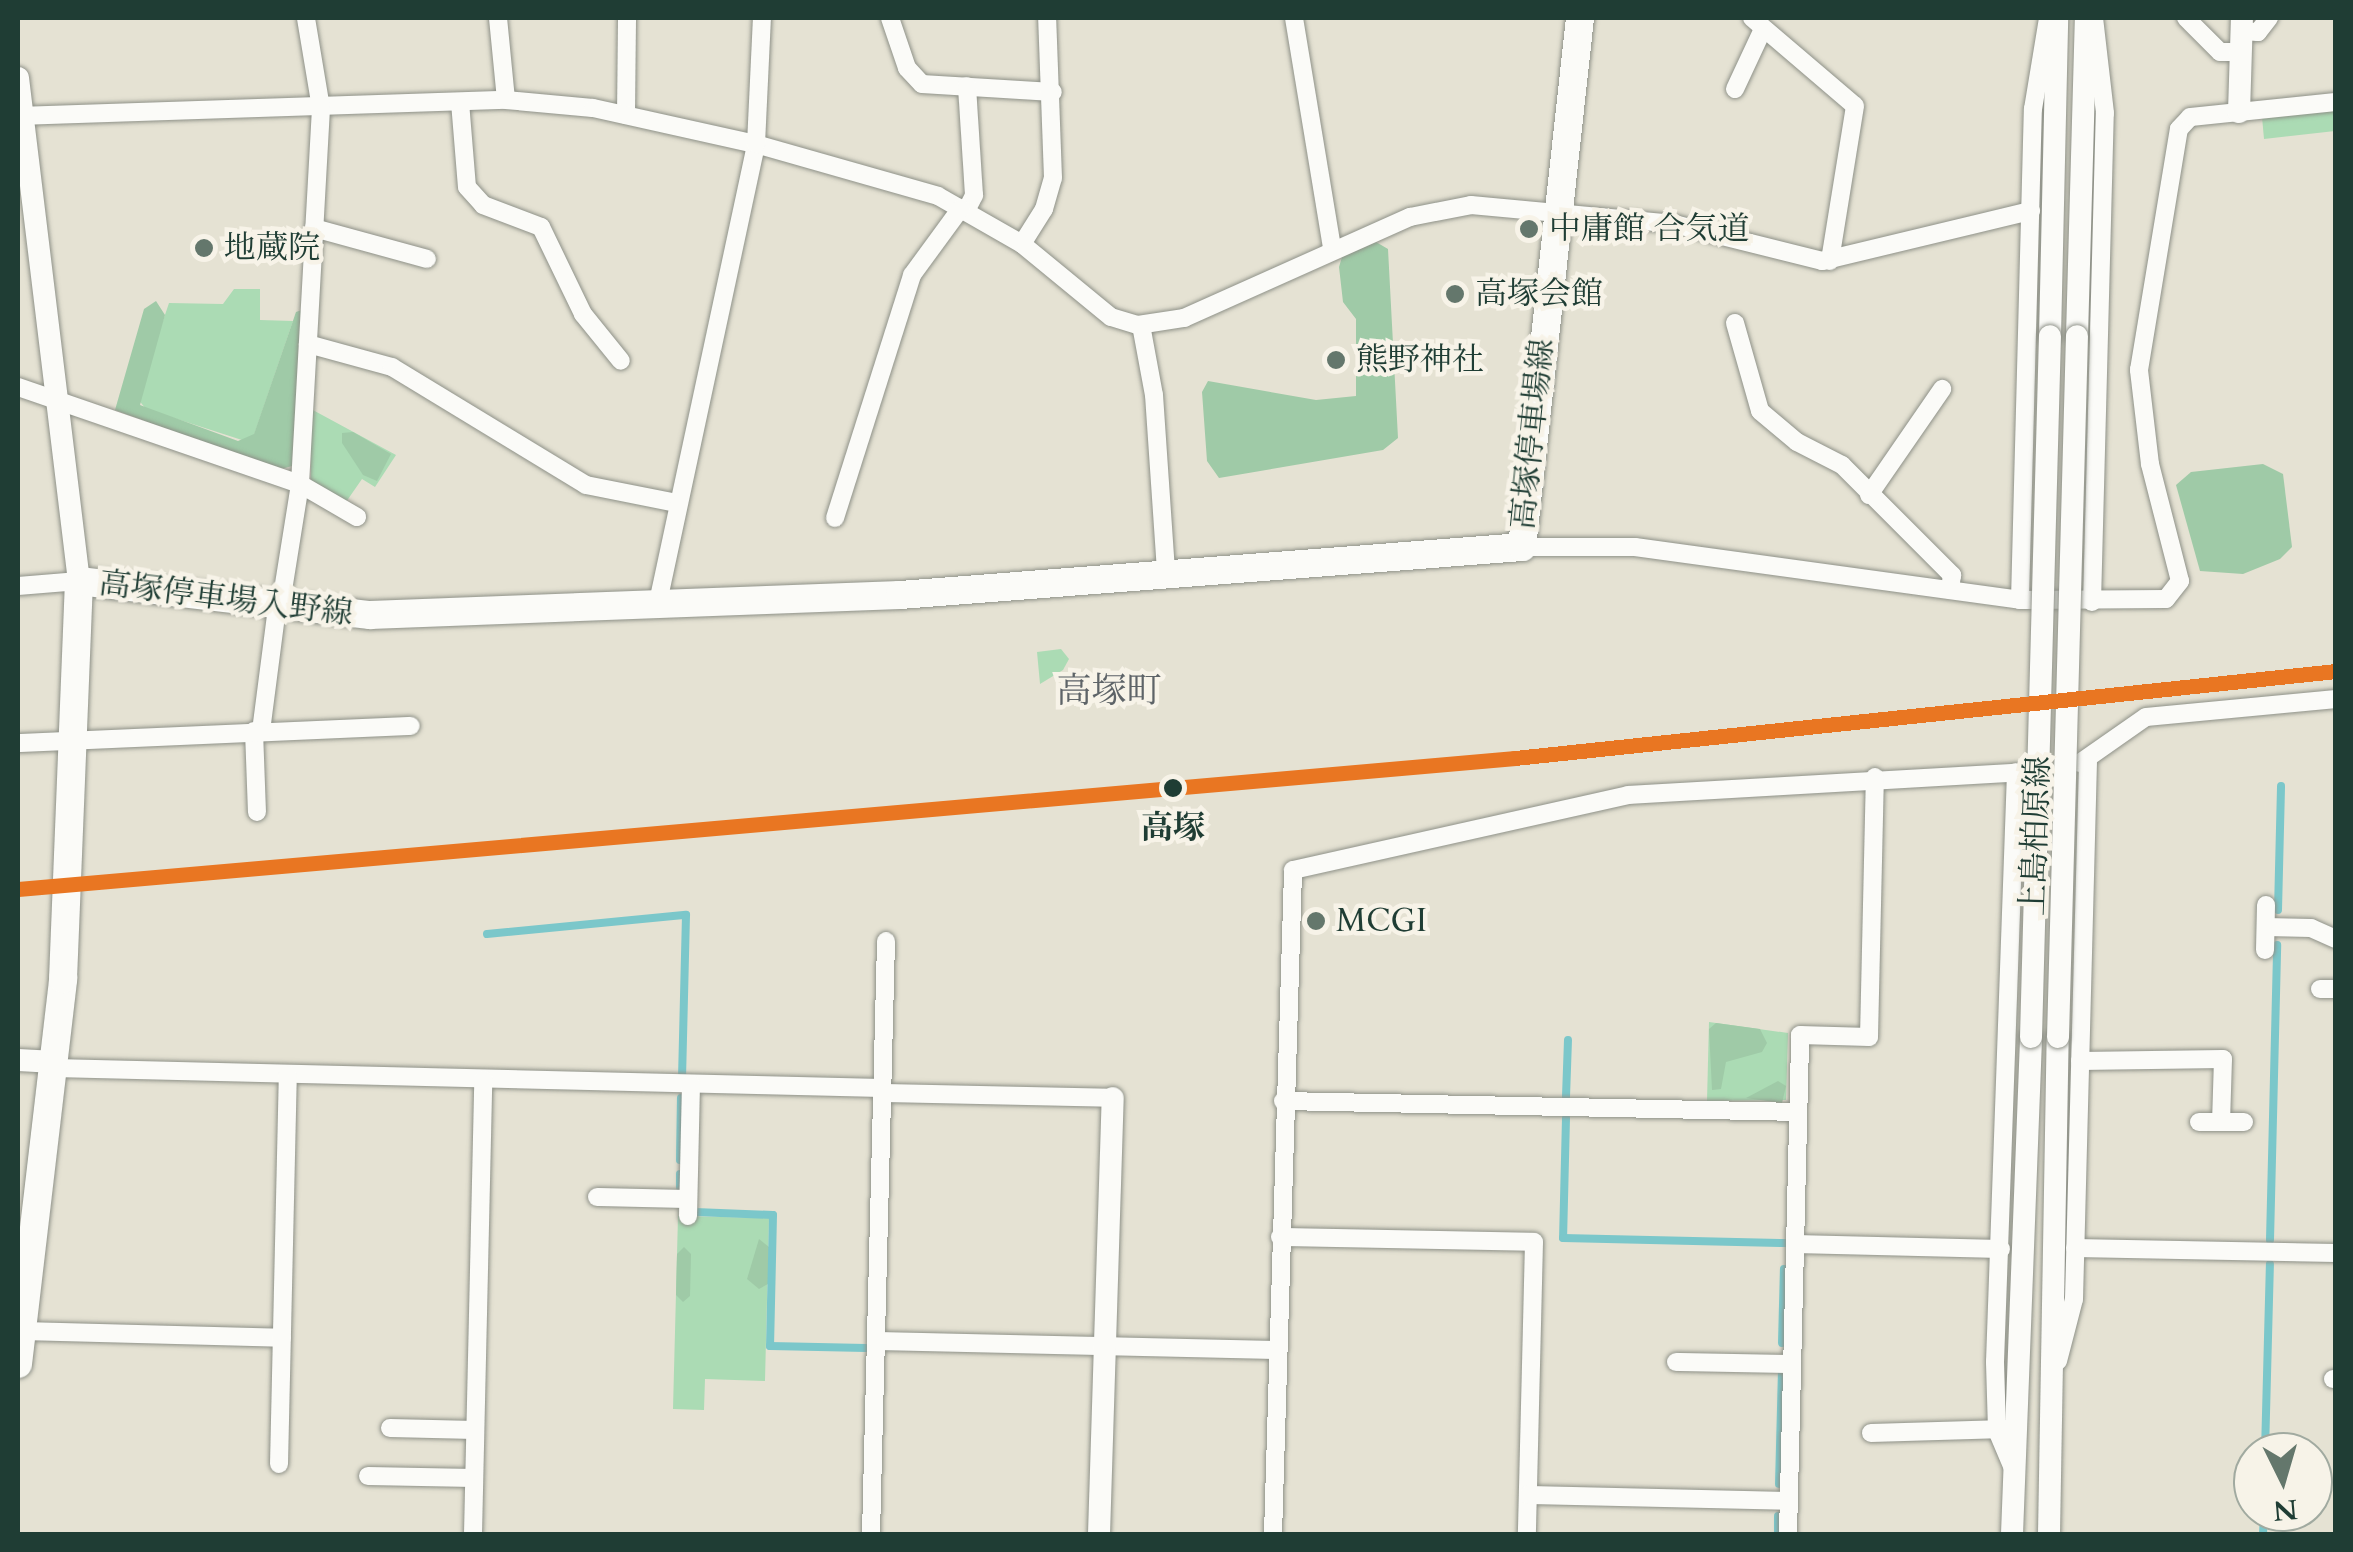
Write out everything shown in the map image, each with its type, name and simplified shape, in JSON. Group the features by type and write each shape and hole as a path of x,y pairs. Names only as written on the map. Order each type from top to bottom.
{"main road":[{"name":"高塚停車場線","path":"1098,576 1522,547 1580,18"},
{"name":"高塚停車場入野線","path":"18,1364 68,913 79,581 279,609 389,615 900,595 1098,576"}],"street":[{"path":"256,812 257,731 300,484 321,108 306,18"},
{"path":"498,18 506,100"},
{"path":"626,116 627,18"},
{"path":"658,602 756,144 762,18"},
{"path":"890,18 913,78 933,86 1054,92"},
{"path":"1022,244 1052,188 1054,92 1047,18"},
{"path":"1294,18 1332,248"},
{"path":"1735,89 1760,27 1781,18"},
{"path":"2020,600 2033,108 2048,18"},
{"name":"上島柏原線","path":"2012,1534 2014,1472 2006,1430 2031,1037 2057,18"},
{"name":"上島柏原線","path":"2048,1534 2086,18"},
{"path":"2092,602 2106,113 2094,18"},
{"path":"2186,18 2220,52 2242,34 2258,32 2269,18"},
{"path":"1760,27 1855,106 1830,261"},
{"path":"2239,112 2242,34"},
{"path":"18,78 79,581 18,586"},
{"path":"835,518 912,275 974,195 967,86"},
{"path":"21,115 506,100 626,116 756,144 929,193 1022,244 1110,317 1141,325 1184,318 1244,294 1332,248 1410,217 1457,207 1674,224 1830,261 2030,211"},
{"path":"460,102 467,187 483,205 541,228 583,314 621,360"},
{"path":"1522,547 1635,547 2020,600 2166,599 2180,580 2150,464 2138,370 2179,129 2190,117 2336,102"},
{"path":"314,228 427,259"},
{"path":"1735,323 1760,411 1797,442 1842,464 1868,495 1952,574 1950,590"},
{"path":"1141,325 1154,395 1166,571"},
{"path":"308,344 392,367 586,485 677,503"},
{"path":"18,387 300,484 357,516"},
{"path":"1868,495 1942,389"},
{"path":"2054,1381 2074,1300 2084,761 2146,717 2336,699"},
{"path":"18,742 411,726"},
{"path":"1273,1534 1283,1101 1293,870 1628,795 1875,777 2020,772 2001,1249 2006,1430 1871,1433"},
{"path":"1788,1534 1800,1035 1869,1036 1875,777"},
{"path":"2265,950 2266,904"},
{"path":"2266,927 2312,928 2336,940"},
{"path":"872,1534 886,941"},
{"path":"885,963 905,964"},
{"path":"2080,1062 2223,1059 2221,1122"},
{"path":"18,1060 54,1065 288,1074 1112,1098 1099,1534"},
{"path":"279,1464 288,1074"},
{"path":"473,1534 483,1079"},
{"path":"597,1197 688,1208 691,1084"},
{"path":"1283,1101 1798,1112"},
{"path":"2199,1122 2244,1122"},
{"path":"1280,1237 1534,1242 1528,1534"},
{"path":"1795,1244 2001,1249"},
{"path":"2075,1248 2336,1253"},
{"path":"22,1330 282,1338"},
{"path":"876,1341 1277,1350"},
{"path":"1676,1362 1792,1364"},
{"path":"390,1428 475,1430"},
{"path":"1891,1433 1892,1454"},
{"path":"368,1476 474,1478"},
{"path":"1528,1495 1789,1500"}],"green space":[{"path":"2335,109 2335,131 2264,139 2262,117"},
{"path":"1376,242 1388,249 1398,438 1383,450 1219,478 1207,461 1202,392 1208,381 1316,400 1356,396 1356,319 1343,302 1339,267 1342,257"},
{"path":"234,289 260,289 260,320 293,321 254,435 245,441 146,409 137,398 169,303 223,304"},
{"path":"156,301 165,315 140,405 238,441 254,434 296,312 302,310 292,466 278,470 115,410 144,309"},
{"path":"311,409 396,455 375,487 362,479 346,502 311,482"},
{"path":"353,432 391,454 377,481 363,475 342,443 342,433"},
{"path":"2263,464 2283,474 2292,547 2280,559 2243,574 2200,571 2176,485 2191,472"},
{"path":"1061,649 1069,659 1063,670 1040,684 1037,652"},
{"path":"1709,1022 1788,1033 1786,1100 1707,1101"},
{"path":"1716,1023 1760,1029 1767,1043 1762,1052 1726,1062 1721,1089 1712,1090 1709,1029"},
{"path":"1778,1081 1786,1086 1782,1103 1746,1098"},
{"path":"678,1216 769,1218 765,1381 705,1379 704,1410 673,1409"},
{"path":"759,1239 769,1247 768,1284 759,1289 747,1279"},
{"path":"684,1247 691,1254 690,1296 683,1302 676,1295 677,1254"}],"waterway":[{"path":"2278,910 2281,786"},
{"path":"487,934 686,915 682,1074"},
{"path":"2270,1240 2277,945"},
{"path":"1566,1097 1568,1040"},
{"path":"680,1160 681,1098"},
{"path":"1566,1118 1563,1238 1785,1243"},
{"path":"680,1174 680,1187"},
{"path":"695,1212 773,1215 770,1346 866,1348"},
{"path":"2266,1432 2270,1264"},
{"path":"1782,1343 1784,1269"},
{"path":"1779,1484 1782,1373"},
{"path":"1778,1516 1778,1534"}],"transit line":[{"path":"18,889 1515,758 2336,671"}],"place":[{"name":"中庸館 合気道","path":"1529,229"},
{"name":"地蔵院","path":"204,248"},
{"name":"高塚会館","path":"1455,294"},
{"name":"熊野神社","path":"1336,360"},
{"name":"高塚","path":"1173,788"},
{"name":"MCGI","path":"1316,921"}],"district":[{"name":"高塚町","path":"1109,691"}]}
